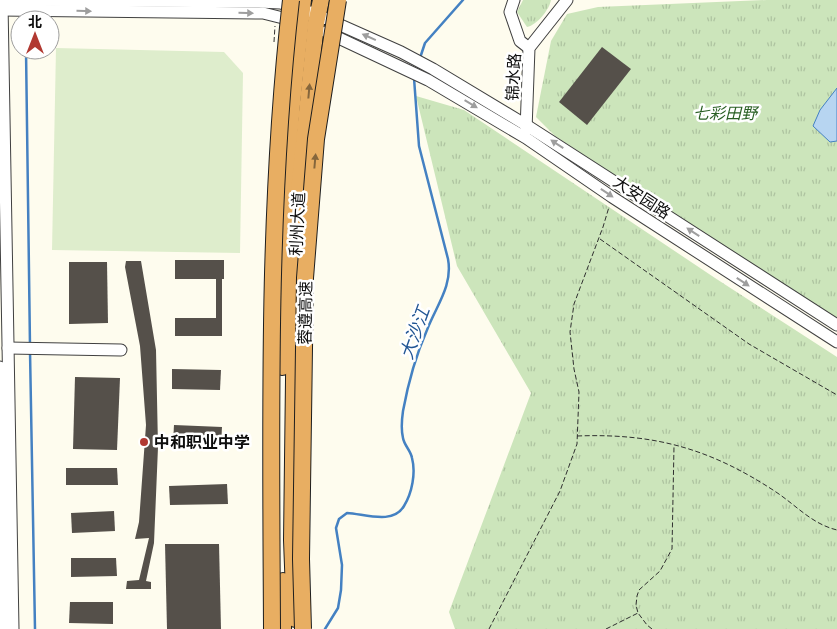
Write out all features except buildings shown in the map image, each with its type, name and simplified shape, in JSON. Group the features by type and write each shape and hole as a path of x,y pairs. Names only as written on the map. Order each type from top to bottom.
{"highway":[{"name":"蓉遵高速","path":"303,629 301,559 305,278 316,139 338,0"},
{"name":"蓉遵高速","path":"272,629 271,418 273,244 280,127 298,8"},
{"name":"利州大道","path":"283,629 283,221 298,8"},
{"name":"利州大道","path":"295,629 292,530 296,221 318,14"}],"street":[{"path":"514,0 510,12 520,41 529,48"},
{"name":"锦水路","path":"526,138 529,48 567,0"},
{"path":"3,629 8,348 3,247 1,4 259,2 280,3 318,14 433,69 526,125 837,325"},
{"name":"大安园路","path":"318,14 407,69 526,138 612,197 837,342"},
{"path":"8,348 121,350"},
{"path":"0,367 4,495 14,629"}],"path":[{"path":"489,629 560,491 577,444 579,392 574,369 570,332 574,304 612,197"},
{"path":"599,238 750,344 837,395"},
{"path":"577,436 640,438 697,451 736,468 778,493 808,518 837,530"},
{"path":"652,629 638,613 636,605 639,590 660,571 672,549 674,537 671,526 674,487 674,445"},
{"path":"606,629 638,613"}],"green space":[{"path":"523,0 551,0 542,16 531,26 527,27 517,12"},
{"name":"七彩田野","path":"767,0 837,0 837,321 555,136 536,117 551,41 567,14 598,7"},
{"path":"60,48 224,52 243,73 240,253 52,250 56,60 60,60"},
{"path":"416,96 464,110 837,357 837,629 455,629 449,612 531,393 457,266"}],"water":[{"path":"837,88 837,141 830,142 813,126 820,110"}],"waterway":[{"name":"大沙江","path":"420,58 425,43 463,0"},
{"path":"26,60 30,346"},
{"name":"大沙江","path":"325,629 338,608 341,590 342,565 336,528 339,519 347,513 378,517 393,515 404,506 409,495 413,476 413,464 402,435 403,411 419,349 443,296 448,278 448,259 419,146 414,78"},
{"path":"30,351 35,629"}],"place":[{"name":"中和职业中学","path":"144,442"}]}
